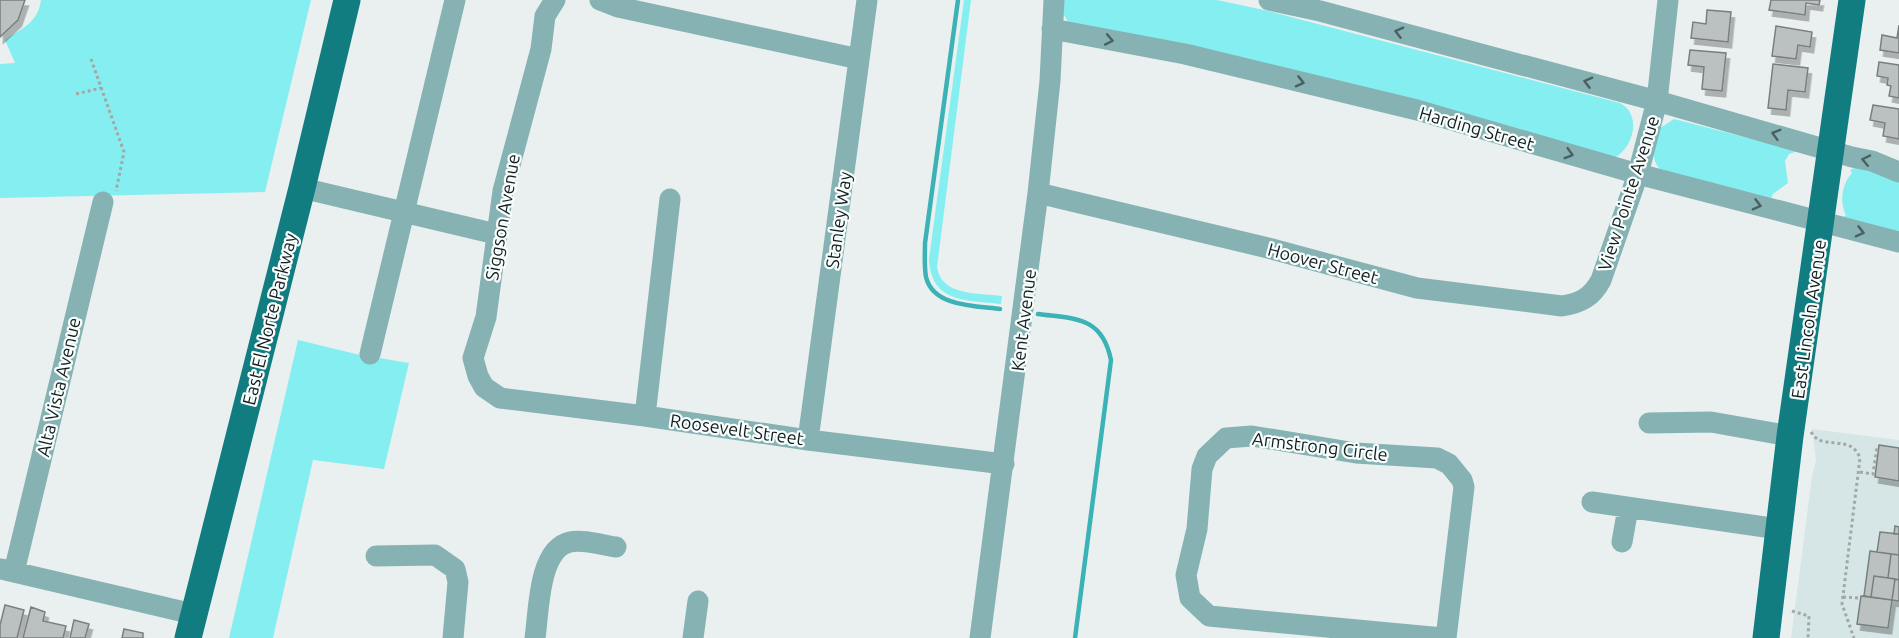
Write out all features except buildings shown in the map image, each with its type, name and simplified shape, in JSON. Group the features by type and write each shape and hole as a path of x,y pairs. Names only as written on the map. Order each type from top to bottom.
{"main road":[{"name":"East El Norte Parkway","path":"191,626 347,0"},
{"name":"East Lincoln Avenue","path":"1766,638 1780,610 1779,530 1800,434 1822,222 1852,0"},
{"path":"1771,638 1780,610"}],"street":[{"path":"370,354 455,0"},
{"name":"Siggson Avenue","path":"478,376 473,358 486,317 503,191 542,49 544,16 555,0"},
{"path":"600,0 618,7 859,59"},
{"name":"Stanley Way","path":"808,440 867,0"},
{"name":"Kent Avenue","path":"980,638 1038,193 1050,81 1054,0"},
{"path":"1269,0 1320,11 1657,101 1872,161 1899,172"},
{"name":"View Pointe Avenue","path":"1601,280 1638,174 1657,101 1668,0"},
{"name":"Harding Street","path":"1052,29 1185,54 1417,110 1638,174 1899,242"},
{"path":"302,188 496,234"},
{"name":"Hoover Street","path":"1038,193 1268,248 1418,288 1562,306 1578,304 1595,291 1601,280"},
{"name":"Alta Vista Avenue","path":"7,571 109,199"},
{"path":"645,416 670,199"},
{"name":"Roosevelt Street","path":"478,376 484,387 500,398 1004,464"},
{"path":"1649,423 1711,422 1800,434"},
{"name":"Armstrong Circle","path":"1252,436 1356,453 1437,458 1449,464 1462,480 1464,487 1444,638 1209,616 1190,598 1186,575 1197,529 1202,469 1207,456 1226,438 1252,436"},
{"path":"1592,502 1779,530"},
{"path":"1622,542 1628,508"},
{"path":"535,638 543,578 552,553 562,544 573,541 616,547"},
{"path":"376,556 435,555 455,569 458,582 453,638"},
{"path":"7,571 191,626"},
{"path":"693,638 698,601"}],"path":[{"path":"91,59 124,152 109,199"},
{"path":"76,94 101,88"},
{"path":"1800,434 1821,441 1848,445 1854,448 1860,458 1842,610 1854,638"},
{"path":"1860,472 1873,474 1877,447"},
{"path":"1843,597 1859,598"},
{"path":"1780,610 1809,616 1808,638"}],"shaded area":[{"path":"41,0 311,0 265,192 0,198 0,64 15,63 5,40 33,20"},
{"path":"964,0 971,0 937,267 945,283 953,288 972,293 1002,296 1001,304 963,300 943,292 931,273 929,259"},
{"path":"1063,0 1217,0 1264,10 1620,103 1631,115 1633,131 1626,147 1614,158 1068,22 1064,15"},
{"path":"1674,119 1798,151 1789,154 1785,161 1788,183 1771,198 1661,170 1655,160 1655,145 1660,128"},
{"path":"1864,167 1899,181 1899,235 1843,217 1846,215 1842,198 1844,187 1852,173 1850,170"},
{"path":"298,340 356,354 409,363 384,469 313,460 273,638 229,638"},
{"path":"1812,429 1899,440 1899,638 1791,638 1812,476 1816,461"}],"waterway":[{"path":"958,0 925,243 925,273 930,287 946,300 1000,309"},
{"path":"1038,314 1075,319 1094,327 1107,346 1111,360 1075,638"}]}
